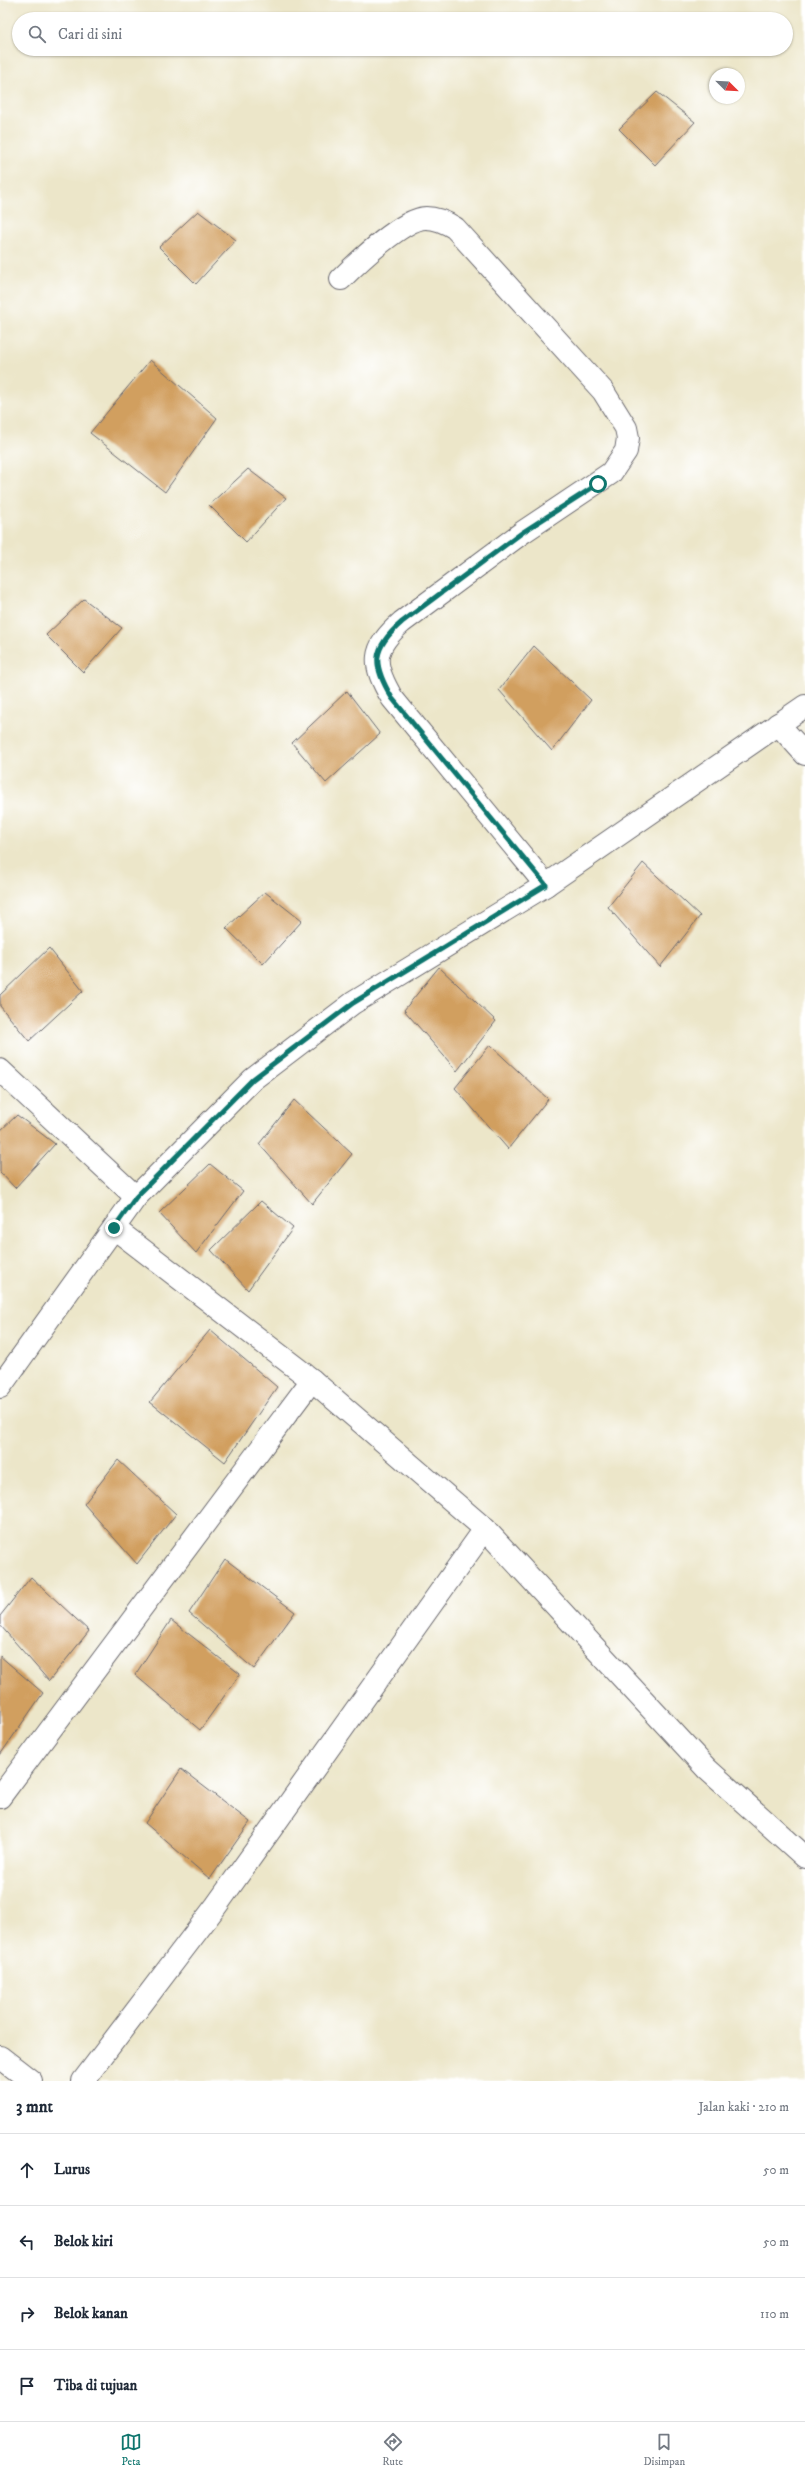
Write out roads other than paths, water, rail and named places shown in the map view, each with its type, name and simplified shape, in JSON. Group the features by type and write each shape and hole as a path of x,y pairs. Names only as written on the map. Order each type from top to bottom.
{"street":[{"path":"341,279 369,251 416,220 426,218 455,228 603,391 626,428 628,438 626,451 612,473 523,532 402,622 389,634 378,654 377,664 381,679 392,698 546,885"},
{"path":"0,1387 136,1197 259,1074 353,1003 546,885 805,706"},
{"path":"778,724 805,754"},
{"path":"0,1070 136,1197"},
{"path":"114,1228 312,1380 485,1529 707,1769 805,1856"},
{"path":"0,1797 312,1380"},
{"path":"83,2081 216,1906 485,1529"},
{"path":"0,2057 31,2081"}]}
